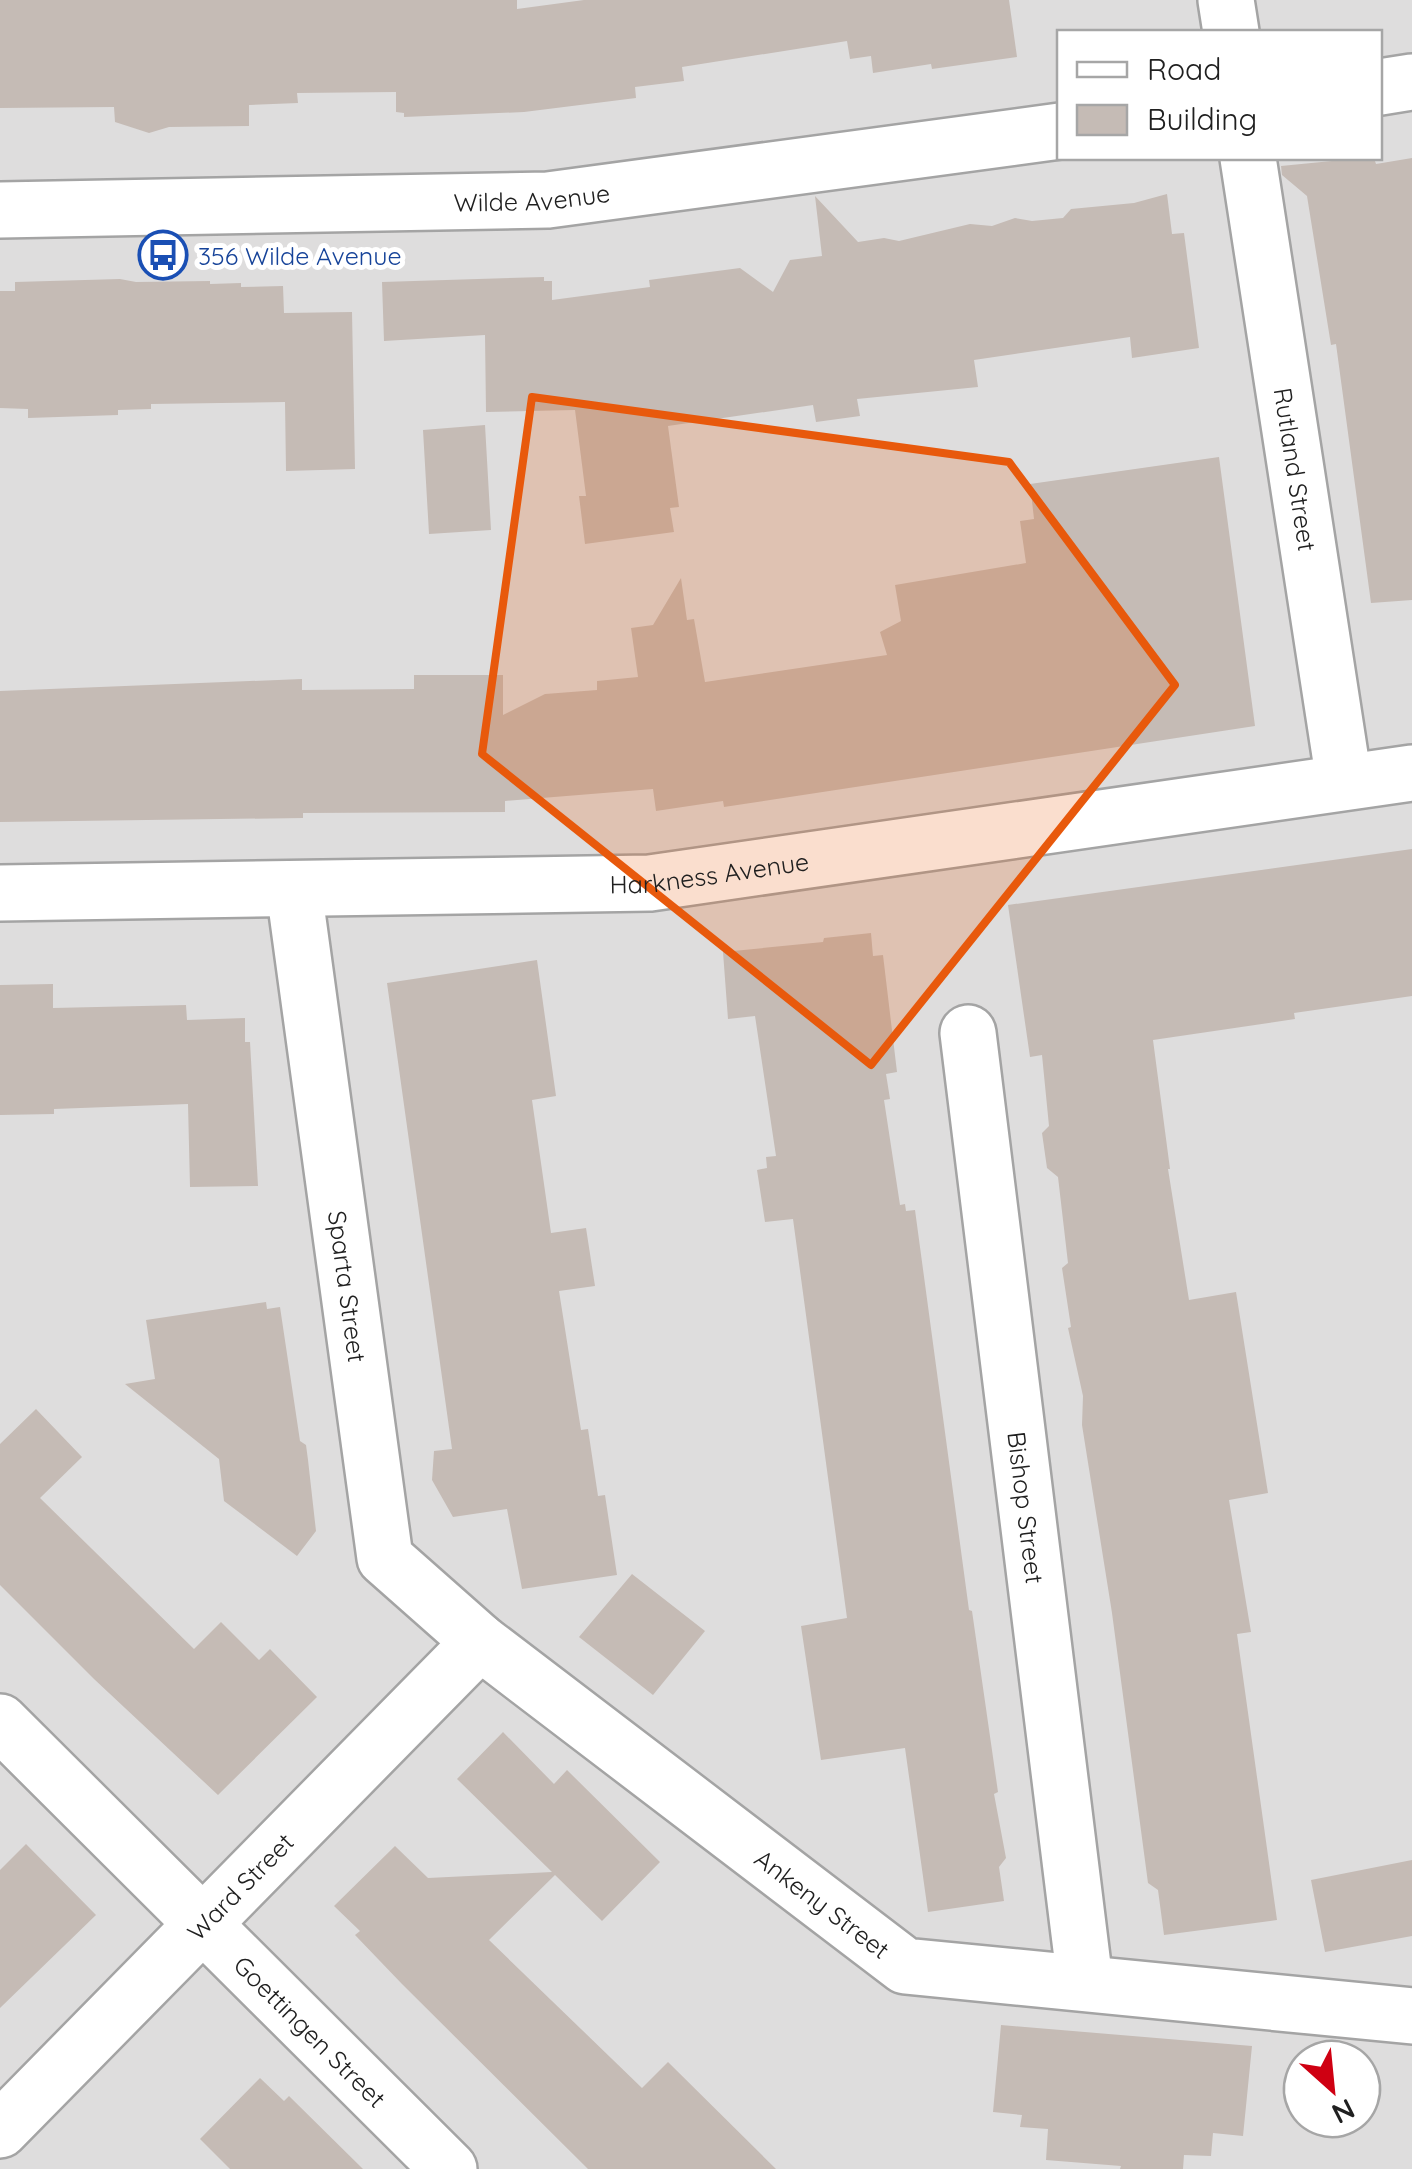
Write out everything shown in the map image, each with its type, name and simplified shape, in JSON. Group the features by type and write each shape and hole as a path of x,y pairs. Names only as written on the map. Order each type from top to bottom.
{"street":[{"path":"1226,0 1231,30"},
{"path":"1382,87 1412,82"},
{"name":"Wilde Avenue","path":"0,210 548,200 1057,131"},
{"name":"Rutland Street","path":"1248,160 1344,781"},
{"name":"Harkness Avenue","path":"0,892 650,883 1412,772"},
{"name":"Sparta Street","path":"294,890 385,1558 480,1642"},
{"name":"Bishop Street","path":"968,1033 1085,1982"},
{"name":"Ward Street","path":"0,2130 480,1642"},
{"name":"Ankeny Street","path":"480,1642 905,1966 1412,2016"},
{"name":"Goettingen Street","path":"0,1722 449,2169"}],"highlighted area":[{"path":"532,397 1009,462 1175,685 871,1065 482,754"}],"shaded area":[{"path":"0,0 1412,0 1412,2169 0,2169"}],"building":[{"path":"0,0 517,0 517,9 584,0 1009,0 1017,57 873,73 871,56 850,59 847,41 682,67 684,81 635,87 636,98 524,112 404,117 404,113 396,112 396,92 297,93 298,103 249,105 249,126 169,127 149,133 115,122 114,107 0,108"},
{"path":"1412,158 1412,600 1371,603 1336,344 1331,345 1307,196 1282,175 1281,166 1342,160 1375,160 1376,164"},
{"path":"1167,194 1172,234 1184,233 1199,348 1132,358 1130,337 974,360 978,387 857,399 860,416 816,422 813,405 668,426 679,507 670,508 674,532 585,544 579,496 586,496 575,410 486,412 485,335 384,341 382,282 544,277 544,281 552,281 552,300 650,287 649,280 740,268 773,292 790,260 822,256 815,196 858,242 884,238 899,241 970,224 992,226 1015,218 1063,218 1071,209 1134,203"},
{"path":"120,279 283,286 284,313 352,312 355,469 286,471 285,402 151,404 151,409 118,410 118,415 28,418 28,409 0,408 0,291 15,291 15,282"},
{"path":"485,425 491,530 429,534 423,430"},
{"path":"1219,457 1255,726 724,807 723,801 656,811 653,789 505,801 505,812 0,822 0,691 302,679 302,690 414,689 414,675 503,675 503,715 545,694 597,690 597,681 638,677 631,628 653,625 681,578 687,620 694,619 705,682 887,655 880,632 901,621 895,585 1026,563 1020,521 1034,519 1030,484"},
{"path":"1412,849 1412,996 1294,1013 1295,1019 1153,1040 1189,1300 1236,1292 1268,1493 1229,1500 1251,1632 1237,1634 1277,1920 1164,1935 1158,1890 1148,1883 1082,1425 1083,1396 1068,1328 1071,1327 1062,1268 1068,1263 1058,1177 1047,1168 1042,1133 1049,1126 1042,1055 1030,1057 1008,905"},
{"path":"871,933 873,956 883,955 897,1072 886,1074 890,1099 884,1100 900,1205 905,1204 906,1211 915,1210 1006,1858 999,1867 1004,1901 928,1912 905,1748 821,1760 801,1626 847,1618 793,1219 765,1222 757,1170 767,1168 766,1157 776,1156 755,1016 728,1019 723,952"},
{"path":"537,960 556,1096 532,1100 551,1233 586,1228 595,1286 559,1291 581,1430 588,1429 598,1496 605,1495 617,1575 522,1589 507,1509 453,1517 432,1480 434,1451 452,1449 387,983"},
{"path":"53,984 53,1008 186,1005 187,1020 245,1018 245,1042 250,1042 258,1186 190,1187 188,1104 0,1115 0,985"},
{"path":"266,1302 267,1309 280,1307 300,1441 306,1445 308,1460 316,1531 297,1556 224,1501 219,1459 125,1384 155,1379 146,1320"},
{"path":"36,1409 82,1457 40,1498 194,1649 221,1622 259,1660 270,1649 317,1697 218,1795 0,1585 0,1444"},
{"path":"632,1574 705,1631 653,1695 579,1637"},
{"path":"503,1732 554,1784 567,1770 660,1862 602,1921 555,1875 489,1940 642,2088 668,2062 776,2169 588,2169 402,1984 355,1935 360,1931 334,1906 395,1846 428,1878 552,1872 457,1779"},
{"path":"26,1844 96,1915 0,2008 0,1870"},
{"path":"1412,1860 1412,1936 1325,1952 1311,1880"},
{"path":"1001,2025 1252,2046 1243,2136 1213,2133 1211,2156 1184,2155 1183,2169 1120,2169 1121,2166 1046,2160 1048,2129 1020,2127 1022,2115 993,2112"},
{"path":"260,2078 284,2101 289,2096 363,2169 230,2169 200,2139"}],"place":[{"name":"356 Wilde Avenue","path":"163,255"}]}
